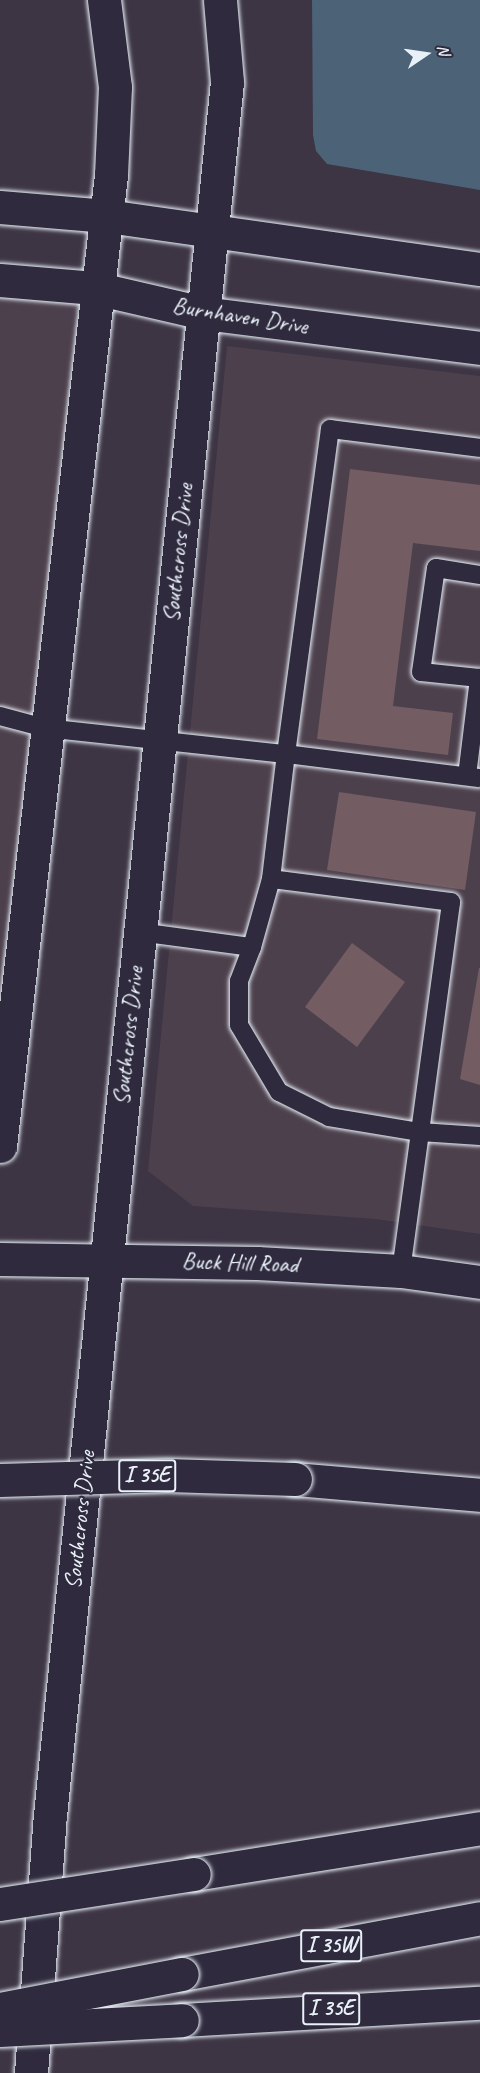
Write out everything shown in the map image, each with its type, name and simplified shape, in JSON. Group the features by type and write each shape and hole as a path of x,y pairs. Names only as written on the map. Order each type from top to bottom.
{"main road":[{"path":"0,1146 95,288 107,216 116,87 104,0"},
{"name":"Southcross Drive","path":"31,2073 49,1825 227,82 220,0"},
{"path":"0,207 107,216 213,233 480,269"},
{"name":"Burnhaven Drive","path":"0,280 95,288 203,313 480,348"},
{"name":"Buck Hill Road","path":"0,1259 106,1260 401,1271 480,1282"},
{"name":"I 35E","path":"0,1480 167,1475 295,1479 480,1495"},
{"path":"0,1904 480,1828"},
{"name":"I 35W","path":"0,2008 480,1918"},
{"name":"I 35E","path":"0,2030 480,2003"}],"lane":[{"path":"480,448 330,429 271,879 252,947 239,981 239,1025 279,1092 329,1117 420,1132 480,1136"},
{"path":"0,716 45,728 473,777 479,678 421,672 436,568 480,575"},
{"path":"271,879 451,902 401,1271"},
{"path":"139,932 252,947"}],"shaded area":[{"path":"0,280 95,288 0,1147"},
{"path":"227,346 480,376 480,1234 376,1219 193,1206 148,1171"}],"water":[{"path":"312,0 480,0 480,190 327,164 316,151 313,135"}],"building":[{"path":"350,469 480,485 480,551 413,543 393,706 453,713 448,755 317,739"},
{"path":"339,792 476,812 465,890 327,870"},
{"path":"352,943 405,982 357,1047 305,1007"},
{"path":"480,968 480,1085 460,1079"}]}
